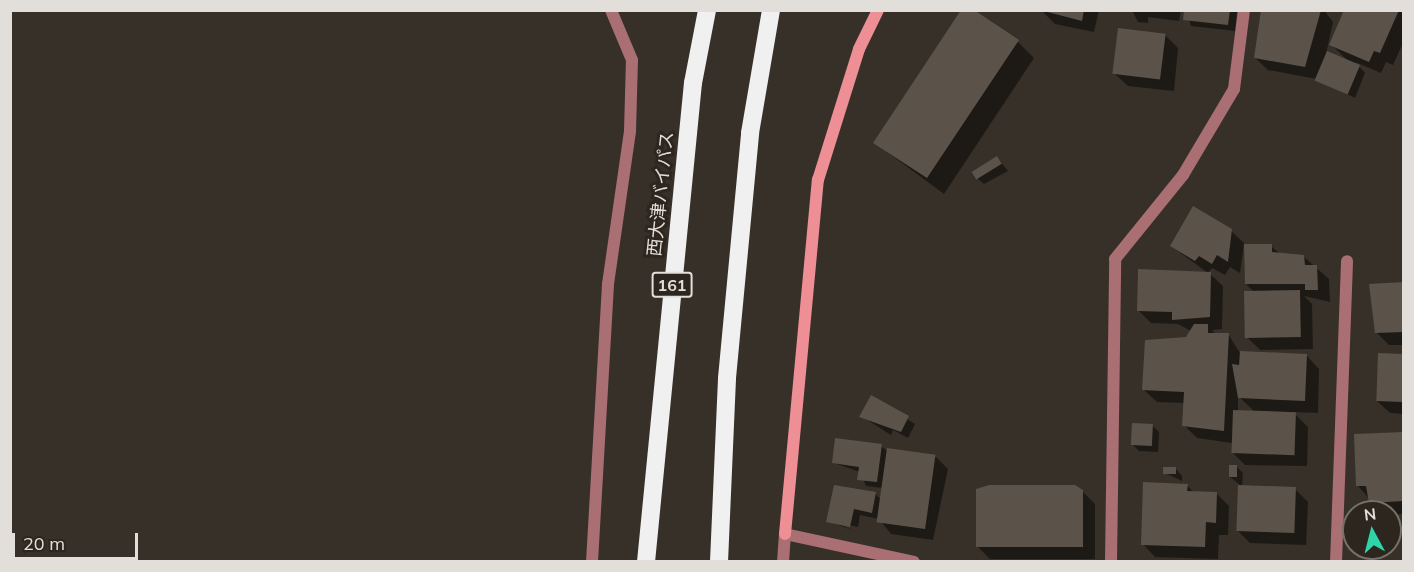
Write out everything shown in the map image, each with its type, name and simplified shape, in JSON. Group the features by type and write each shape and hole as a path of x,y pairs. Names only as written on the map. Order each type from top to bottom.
{"highway":[{"name":"西大津バイパス","path":"646,561 693,82 707,10"},
{"path":"719,561 727,378 750,133 771,10"}],"street":[{"path":"592,561 608,284 630,119 632,60 611,10"},
{"path":"783,561 818,180 858,49 878,10"},
{"path":"1111,561 1115,259 1183,174 1234,89 1244,10"},
{"path":"1336,561 1347,261"},
{"path":"785,534 914,561"}],"building":[{"path":"961,10 974,10 1019,40 927,178 873,143"},
{"path":"1040,10 1084,10 1082,21"},
{"path":"1184,10 1230,10 1228,25 1183,20"},
{"path":"1261,10 1321,10 1305,67 1254,58"},
{"path":"1344,10 1399,10 1380,53 1374,51 1369,62 1329,45"},
{"path":"1118,28 1166,34 1160,80 1112,74"},
{"path":"1327,51 1360,65 1348,95 1314,80"},
{"path":"997,156 1002,164 976,180 972,172"},
{"path":"1193,206 1232,229 1228,262 1217,255 1212,264 1199,256 1195,261 1170,246"},
{"path":"1244,244 1272,244 1272,252 1304,255 1305,265 1317,265 1318,290 1305,290 1305,284 1245,284"},
{"path":"1138,269 1211,272 1210,317 1172,320 1172,312 1137,311"},
{"path":"1404,282 1404,332 1375,333 1369,284"},
{"path":"1300,290 1301,337 1245,338 1244,291"},
{"path":"1194,324 1208,324 1208,333 1229,333 1224,431 1182,426 1184,392 1142,390 1145,340 1186,337"},
{"path":"1240,351 1307,354 1305,401 1238,398 1232,364 1239,365"},
{"path":"1378,353 1404,354 1402,402 1376,401"},
{"path":"871,395 909,416 901,432 859,417"},
{"path":"1233,410 1296,412 1294,455 1231,453"},
{"path":"1132,423 1153,424 1152,446 1131,445"},
{"path":"1404,432 1404,501 1368,500 1366,486 1356,486 1354,434"},
{"path":"835,438 882,444 877,482 857,480 859,467 832,463"},
{"path":"887,448 936,455 925,529 877,522"},
{"path":"1229,465 1237,465 1237,477 1229,477"},
{"path":"1163,467 1176,467 1176,474 1163,474"},
{"path":"1143,482 1188,484 1187,491 1217,492 1216,523 1206,522 1205,547 1141,545"},
{"path":"834,485 876,492 872,513 854,509 850,527 826,522"},
{"path":"989,485 1075,485 1083,490 1083,547 976,547 976,489"},
{"path":"1238,485 1296,487 1294,533 1236,531"}]}
